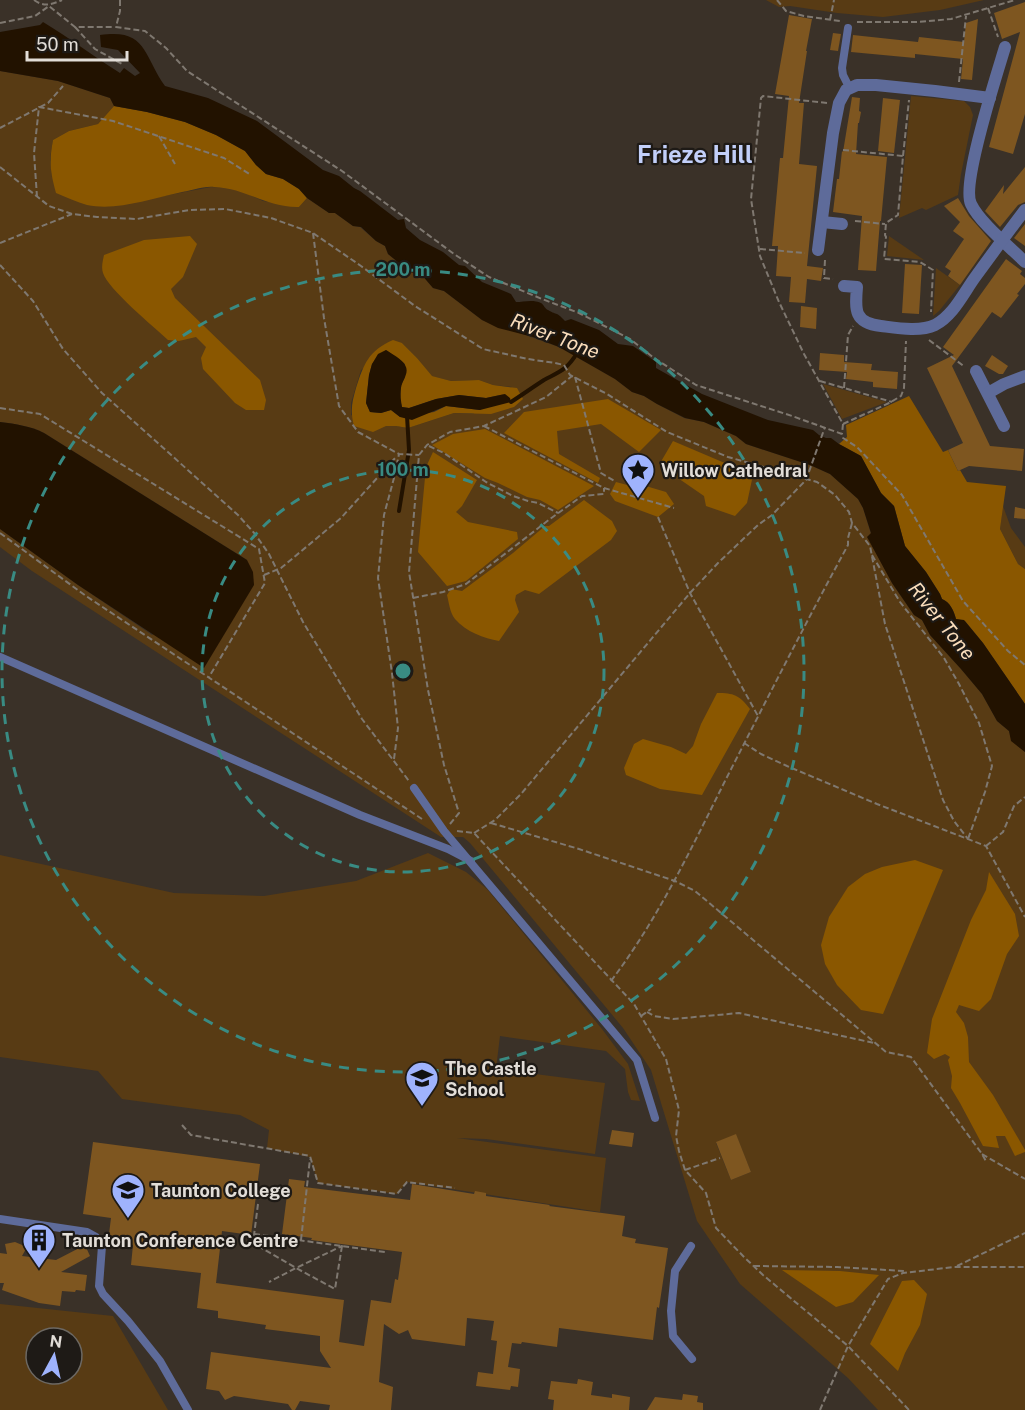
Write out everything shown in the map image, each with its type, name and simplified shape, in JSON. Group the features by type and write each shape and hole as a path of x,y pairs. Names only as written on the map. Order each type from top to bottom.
{"street":[{"path":"1005,47 970,179 969,197 984,222 1025,262"},
{"path":"818,250 839,103 849,87 857,85 910,89 990,98"},
{"path":"856,287 855,309 860,319 870,325 925,328 929,332 962,298 1002,239 1025,210"},
{"path":"822,222 842,224"},
{"path":"976,371 1004,426"},
{"path":"988,393 1025,376"}],"lane":[{"path":"849,25 842,68 849,87"},
{"path":"0,657 360,815 448,849 471,861"},
{"path":"414,788 444,831 637,1060 655,1118"},
{"path":"0,1220 81,1230 96,1237 102,1246 99,1286 103,1294 160,1361 188,1410"},
{"path":"691,1246 675,1271 671,1311 673,1336 692,1359"}],"path":[{"path":"34,0 48,6 75,27 95,49 122,64"},
{"path":"0,23 35,16 48,6 62,0"},
{"path":"116,27 120,0"},
{"path":"777,0 786,11 840,21"},
{"path":"830,20 834,0"},
{"path":"849,25 951,19 1016,0"},
{"path":"987,8 999,40 1005,47"},
{"path":"958,93 966,15"},
{"path":"75,27 116,27 145,31 166,48 187,71 342,171 454,254 489,277 579,313 630,339 654,358 696,385 842,434"},
{"path":"0,128 48,103 63,86"},
{"path":"842,224 846,220 886,224 898,216 910,89"},
{"path":"839,103 763,96 761,98 751,199 760,256 804,354 843,424 843,438 857,447 902,495 963,601 1008,651 1025,665"},
{"path":"39,107 113,121 224,158 251,175"},
{"path":"37,197 34,153 39,107"},
{"path":"159,136 175,164"},
{"path":"831,149 903,156"},
{"path":"0,167 49,206 72,214 137,219 189,210 225,209 271,218 313,233 415,306 483,349 564,365 572,376 601,473 616,482"},
{"path":"0,243 72,214"},
{"path":"886,224 884,259 920,262 933,270 929,332 940,349 969,370 976,371"},
{"path":"313,233 339,406 358,432 399,454 418,455"},
{"path":"760,249 814,253 818,250 825,258 824,278 841,280 856,287"},
{"path":"0,265 33,301 63,349 84,375 238,515 255,534 269,554 303,622 362,719 414,788"},
{"path":"844,388 848,335 859,316"},
{"path":"843,424 901,396 904,388 906,328"},
{"path":"444,831 459,813 444,765 430,701 409,572 418,455 427,445 450,432 484,426 546,397 572,376"},
{"path":"572,376 607,394 667,432 728,457 817,482 835,495 849,512 852,523 870,546 885,624 943,800 954,821 968,839"},
{"path":"819,381 892,402"},
{"path":"0,408 40,414 259,549 265,583 209,678"},
{"path":"484,426 604,488 674,508"},
{"path":"0,533 86,596 439,831 474,833 491,823 521,794 690,593 718,563 758,525 772,515 806,480 824,429"},
{"path":"427,445 444,453 486,482 513,496 538,503 558,513"},
{"path":"264,575 280,568 341,518 399,454"},
{"path":"394,761 398,728 393,673 378,578 384,514 399,454"},
{"path":"413,598 444,592 466,584 582,496 604,494 604,488"},
{"path":"658,517 690,593 758,716"},
{"path":"611,981 624,965 675,881 848,545 852,523"},
{"path":"871,553 900,602 944,658 978,723 992,765 968,839"},
{"path":"745,744 787,766 867,800 986,846 1025,917"},
{"path":"986,846 1003,832 1014,806 1025,797"},
{"path":"491,823 579,849 675,881 695,891 886,1052 911,1057 987,1163"},
{"path":"474,833 630,1000 641,1016 666,1059 679,1110 676,1136 679,1151 686,1170 706,1193 716,1228 754,1266 849,1346 909,1410"},
{"path":"641,1016 651,1009"},
{"path":"647,1012 654,1016 673,1019 739,1013 877,1043"},
{"path":"182,1125 191,1135 310,1156"},
{"path":"982,1154 1025,1179"},
{"path":"310,1156 318,1183 397,1194 407,1182 455,1188"},
{"path":"300,1241 310,1156"},
{"path":"686,1170 720,1158"},
{"path":"258,1204 253,1243 335,1289 342,1246"},
{"path":"954,1268 1025,1233"},
{"path":"254,1234 385,1252"},
{"path":"269,1282 342,1246"},
{"path":"754,1266 837,1266 912,1272"},
{"path":"820,1410 849,1346 888,1279 903,1273 954,1268 1025,1267"}],"shaded area":[{"path":"766,0 984,0 940,10 883,17 790,6 779,7"},
{"path":"0,71 58,81 110,98 114,106 98,124 69,131 53,140 50,159 52,177 158,197 211,187 231,188 263,201 299,207 307,198 329,213 335,213 353,226 360,227 385,246 388,254 410,272 421,274 433,288 444,291 482,320 559,347 615,379 632,392 684,418 704,422 736,436 746,444 830,474 858,499 871,534 868,537 892,583 914,615 922,620 930,635 982,694 997,721 1009,731 1012,741 1025,752 1025,1410 878,1410 848,1378 740,1284 697,1221 651,1070 623,1028 470,843 463,837 441,837 32,571 0,547 0,529 152,635 247,560 44,433 28,427 0,422","holes":["402,343 431,376 451,381 479,380 493,385 512,387 473,414 454,413 408,428 386,426 351,415 351,403 361,370","736,1135 751,1172 731,1180 716,1143"]},
{"path":"911,96 964,101 970,107 973,115 958,195 926,210 922,208 899,218"},
{"path":"114,106 185,122 216,135 245,151 266,174 283,179 299,189 307,198 299,207 287,206 226,188 210,187 133,204 98,206 87,205 56,193 51,166 53,140 69,131 98,124"},
{"path":"190,236 197,244 183,277 171,289 175,298 260,380 266,400 264,410 246,410 235,403 203,369 201,358 206,347 196,337 179,341 168,340 122,298 103,273 104,255 144,240"},
{"path":"889,236 924,260 887,256"},
{"path":"936,268 960,285 933,316"},
{"path":"393,340 402,343 432,376 451,381 479,380 493,385 517,388 523,399 514,407 491,414 454,413 408,428 386,426 373,432 354,426 353,402 362,372 372,354","holes":["386,350 405,364 405,377 401,385 400,399 402,407 409,408 436,399 459,395 486,398 505,394 480,410 446,406 434,412 400,417 391,410 381,413 370,412 366,403 372,364"]},
{"path":"823,384 887,402 842,419"},
{"path":"909,396 943,452 948,450 958,471 960,470 967,482 1006,486 1000,529 1018,564 1025,569 1025,704 983,643 965,621 956,619 951,607 942,599 926,572 905,546 894,506 881,493 861,456 839,444 847,437 846,425"},
{"path":"608,399 661,430 639,452 601,424 557,431 559,454 600,478 598,483 504,433 524,412"},
{"path":"485,429 594,486 558,510 540,500 527,497 485,478 432,445 453,434"},
{"path":"673,441 753,475 747,503 735,516 706,506 704,496 659,465"},
{"path":"433,452 477,480 456,512 468,522 517,532 518,539 466,581 447,586 418,552 426,467"},
{"path":"616,482 631,486 639,484 666,492 674,504 658,517 615,501 610,494"},
{"path":"584,500 612,521 617,531 611,540 539,594 525,590 516,595 515,600 519,612 499,641 464,628 455,619 447,595 451,589 462,591 545,526 549,526"},
{"path":"1003,506 1011,528 1025,547 1025,569 1018,564 1000,529"},
{"path":"717,693 736,696 750,709 702,795 660,789 626,775 624,768 634,744 643,739 686,754 693,746"},
{"name":"The Castle School","path":"428,853 466,872 487,889 628,1064 640,1101 631,1100 625,1069 606,1051 500,1036 496,1069 605,1083 595,1154 486,1139 457,1138 606,1158 600,1212 407,1182 397,1194 318,1183 310,1157 267,1148 269,1130 240,1115 122,1099 98,1071 0,1057 0,855 174,893 264,896 356,881"},
{"path":"915,860 943,870 883,1014 861,1010 837,985 825,964 821,945 829,917 848,887 865,874 882,867"},
{"path":"989,872 1015,914 1019,936 1007,954 991,999 979,1011 959,1005 956,1012 964,1023 968,1037 969,1062 993,1095 1025,1150 1015,1156 1005,1136 996,1136 999,1148 983,1146 951,1088 952,1076 948,1060 950,1057 945,1054 934,1059 927,1053 932,1019 971,920 986,890"},
{"path":"782,1270 840,1271 879,1275 853,1302 836,1307"},
{"path":"914,1280 927,1294 920,1325 898,1371 870,1344 902,1281"},
{"path":"0,1304 113,1316 168,1410 0,1410"}],"water":[{"name":"River Tone","path":"43,22 120,73 124,68 135,76 140,73 118,50 101,47 100,35 115,34 135,40 142,46 165,86 208,98 257,121 323,170 339,176 398,220 404,219 406,228 420,240 443,252 459,265 465,266 482,282 511,294 516,302 541,303 565,321 571,319 599,330 618,344 633,346 656,362 656,368 702,394 768,420 813,430 861,456 881,493 894,506 905,546 926,572 942,599 951,607 956,619 964,620 983,643 1025,704 1025,752 1011,741 1009,731 997,721 982,694 930,635 922,620 914,615 892,583 867,537 871,533 858,499 830,474 746,444 736,436 704,422 685,418 632,392 615,379 559,347 533,337 498,328 482,320 444,291 433,288 421,274 410,272 388,254 385,246 361,227 353,226 335,213 329,213 283,179 266,174 245,151 216,135 185,122 114,106 110,98 58,81 0,71 0,32 40,25"},
{"path":"386,350 402,361 406,368 401,391 402,407 409,408 436,399 459,395 486,398 505,394 511,402 480,410 446,406 412,420 400,417 391,410 381,413 370,412 366,403 369,375 378,354"},
{"path":"0,422 28,427 44,433 247,560 253,572 254,585 204,668 78,585 0,529"}],"building":[{"path":"1025,2 1025,114 1013,154 989,147 1020,32 1002,39 994,13"},
{"path":"789,15 812,19 799,103 804,103 799,164 817,166 807,266 823,268 821,281 807,279 805,303 789,302 791,277 776,276 778,246 772,246 780,158 783,158 789,96 775,94"},
{"path":"978,19 972,80 961,79 963,59 915,54 915,58 851,52 853,35 918,42 919,37 964,42 966,23"},
{"path":"833,33 841,34 838,51 830,50"},
{"path":"852,97 860,98 859,111 861,112 856,154 887,157 876,271 858,270 862,216 833,212"},
{"path":"883,98 900,100 894,153 878,151"},
{"path":"1025,167 1025,202 1018,205 1000,227 985,211 1004,185 1003,194"},
{"path":"958,198 969,216 991,241 960,285 948,276 951,271 945,267 964,239 953,231 960,222 944,206"},
{"path":"1025,224 1025,246 1014,238"},
{"path":"1006,259 1022,271 1020,274 1025,278 1025,284 1001,318 992,312 952,366 990,446 1024,449 1022,471 969,466 958,471 948,450 963,443 927,368 954,355 943,347"},
{"path":"905,264 922,265 919,314 902,313"},
{"path":"801,306 817,308 816,329 800,327"},
{"path":"820,353 844,355 844,362 872,364 871,370 898,372 897,389 873,387 873,382 846,379 847,372 819,370"},
{"path":"992,355 1008,366 1003,374 985,366"},
{"path":"1015,507 1025,509 1025,519 1014,518"},
{"path":"612,1130 634,1133 632,1147 609,1144"},
{"path":"736,1134 751,1172 731,1180 716,1142"},
{"path":"93,1142 260,1164 251,1235 222,1231 216,1283 344,1300 339,1342 364,1346 371,1300 391,1303 395,1279 398,1280 402,1252 282,1234 289,1179 305,1181 304,1187 410,1200 412,1184 474,1194 475,1191 486,1193 486,1196 625,1216 622,1236 636,1239 635,1243 668,1248 653,1340 559,1328 557,1347 522,1342 521,1344 512,1343 508,1367 520,1369 518,1387 511,1386 510,1390 476,1386 478,1372 493,1374 497,1341 491,1340 494,1321 467,1318 465,1346 412,1339 408,1330 399,1334 384,1324 379,1382 393,1387 391,1410 329,1410 330,1405 300,1401 295,1410 292,1410 288,1404 234,1396 225,1400 219,1391 206,1389 211,1352 331,1368 320,1351 320,1336 265,1329 266,1325 218,1318 218,1311 197,1308 201,1273 131,1265 133,1245 108,1242 111,1218 83,1214"},
{"name":"Taunton Conference Centre","path":"15,1242 27,1247 22,1256 56,1260 85,1245 90,1256 61,1272 87,1275 85,1291 62,1291 60,1306 39,1303 2,1290 4,1283 0,1283 0,1253 7,1254 5,1244"},
{"path":"578,1379 593,1382 591,1395 612,1398 612,1394 630,1397 629,1410 553,1410 554,1400 548,1399 551,1381 577,1384"},
{"path":"683,1394 698,1396 697,1402 703,1403 703,1410 647,1410 655,1397 682,1400"}],"waterway":[{"name":"River Tone","path":"511,402 562,370 577,353"},
{"path":"399,511 409,450 407,416"}],"place":[{"name":"Willow Cathedral","path":"638,499"},
{"name":"The Castle School","path":"422,1107"},
{"name":"Taunton College","path":"128,1219"},
{"name":"Taunton Conference Centre","path":"39,1269"}],"district":[{"name":"Frieze Hill","path":"695,154"}]}
